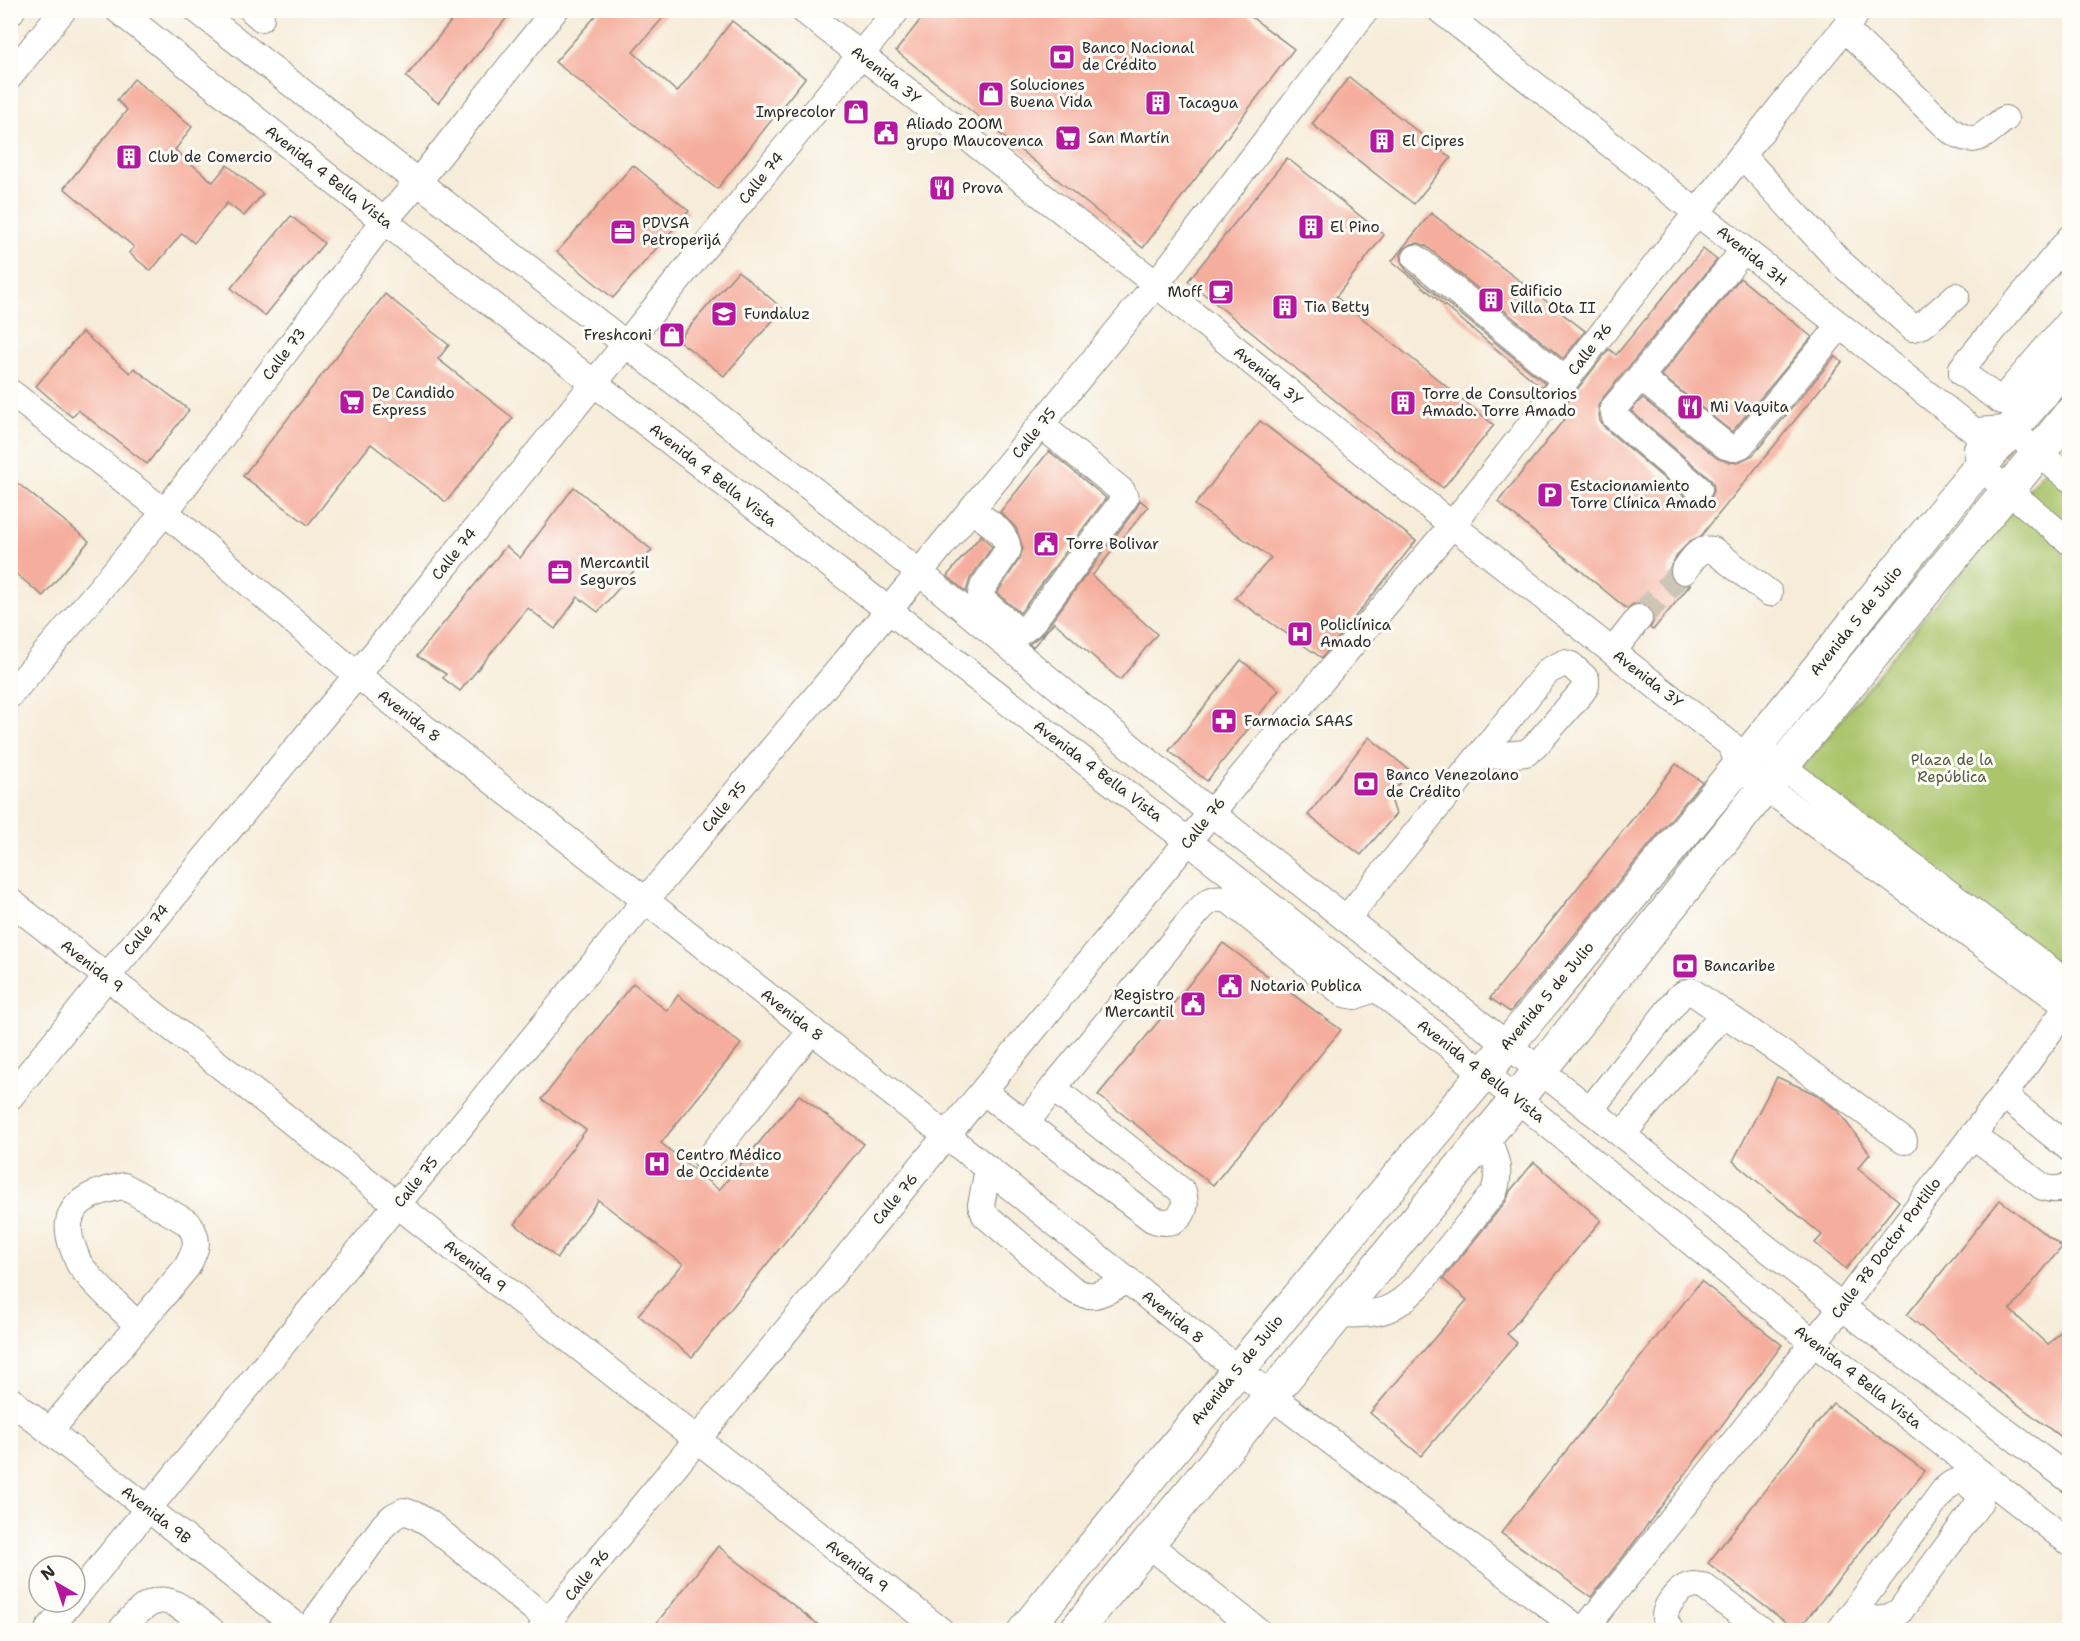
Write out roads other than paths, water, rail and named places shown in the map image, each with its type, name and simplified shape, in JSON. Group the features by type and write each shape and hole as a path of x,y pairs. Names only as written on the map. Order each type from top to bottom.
{"main road":[{"name":"Avenida 5 de Julio","path":"1025,1630 1237,1369 1483,1074 1741,752 2010,429 2070,362"},
{"path":"1076,1630 1517,1099 1774,776 2006,489 2070,414"}],"street":[{"path":"10,76 63,10"},
{"name":"Avenida 4 Bella Vista","path":"118,10 384,221 1188,840 1517,1099 1814,1342 2070,1543"},
{"path":"197,10 920,573 1211,813 1346,919 1842,1307 2070,1480"},
{"name":"Calle 73","path":"16,678 165,512 384,221 418,182 555,10"},
{"name":"Avenida 3Y","path":"802,10 1156,284 1452,525 1741,752 2069,1001"},
{"name":"Calle 74","path":"10,1097 357,675 897,10"},
{"name":"Calle 75","path":"87,1583 645,901 920,573 1156,284 1366,10"},
{"name":"Avenida 3H","path":"1440,10 1974,431"},
{"path":"1852,20 1950,130 1964,139 1974,140 2005,119"},
{"name":"Calle 76","path":"545,1626 1188,840 1452,525 1742,155 1852,20"},
{"path":"1742,155 1840,262 1913,328 1923,325 1956,296"},
{"path":"2070,238 1962,368 1962,372 2001,401 2070,320"},
{"path":"1699,489 1615,417 1612,409 1744,250"},
{"path":"1416,258 1565,380"},
{"path":"1640,377 1726,446 1733,448 1741,445 1840,326"},
{"name":"Avenida 8","path":"10,392 165,512 357,675 948,1136 1270,1395 1582,1630"},
{"path":"971,510 999,531 1008,544 1008,550 983,587 982,600 1017,630 1022,631 1030,626 1125,498 1122,491 1041,425"},
{"path":"2070,479 2010,429 1974,431 1980,467 2070,542"},
{"path":"1684,571 1699,551 1705,548 1713,550 1769,593"},
{"path":"1613,651 1639,618"},
{"path":"1346,919 1479,757"},
{"path":"1026,1123 1195,915 1208,901 1215,898 1230,901 1344,994 1355,996 1376,988"},
{"name":"Avenida 9","path":"10,901 697,1442 940,1630"},
{"path":"1590,1110 1684,993 1691,991 1831,1087 1904,1141"},
{"name":"Calle 78 Doctor Portillo","path":"1582,1630 1842,1307 2003,1095 2069,1001"},
{"path":"1622,1135 1724,1012"},
{"path":"706,1161 812,1030"},
{"path":"984,1092 1152,1219 1168,1222 1179,1216 1183,1211 1185,1199 1178,1186 1053,1088"},
{"path":"2003,1095 2070,1149"},
{"path":"1338,1315 1377,1313 1394,1308 1418,1286 1494,1192 1499,1169 1487,1135"},
{"path":"1972,1135 2043,1187 2054,1190 2070,1184"},
{"path":"988,1169 981,1205 985,1215 1071,1288 1087,1297 1095,1296 1128,1281"},
{"path":"50,1431 138,1326 187,1267 196,1242 195,1233 188,1223 124,1186 104,1190 87,1197 70,1215 68,1234 79,1264 138,1326"},
{"name":"Avenida 9B","path":"10,1400 302,1630"},
{"path":"1960,1481 1967,1483 1977,1492 1980,1501 1900,1611 1884,1620 1847,1622 1944,1490 1951,1483 1960,1481"},
{"path":"309,1630 384,1525 404,1511 429,1524 545,1626"},
{"path":"1148,1544 1257,1630"},
{"path":"1671,1630 1665,1618 1666,1612 1684,1587 1693,1585 1702,1586 1762,1630"},
{"path":"121,1630 137,1611 152,1601 166,1600 183,1608 210,1630"},
{"path":"48,1630 61,1614"}],"tunnel":[{"path":"1639,618 1684,571"}],"place":[{"name":"Banco Nacional de Crédito","path":"1062,57"},
{"name":"Soluciones Buena Vida","path":"991,94"},
{"name":"Tacagua","path":"1158,103"},
{"name":"Imprecolor","path":"856,112"},
{"name":"Aliado ZOOM grupo Maucovenca","path":"886,133"},
{"name":"San Martín","path":"1068,138"},
{"name":"El Cipres","path":"1382,141"},
{"name":"Club de Comercio","path":"129,157"},
{"name":"Prova","path":"942,188"},
{"name":"El Pino","path":"1311,227"},
{"name":"PDVSA Petroperijá","path":"623,232"},
{"name":"Moff","path":"1221,292"},
{"name":"Edificio Villa Ota II","path":"1491,300"},
{"name":"Tia Betty","path":"1285,307"},
{"name":"Fundaluz","path":"724,314"},
{"name":"Freshconi","path":"672,335"},
{"name":"De Candido Express","path":"352,402"},
{"name":"Torre de Consultorios Amado. Torre Amado","path":"1403,403"},
{"name":"Mi Vaquita","path":"1690,407"},
{"name":"Estacionamiento Torre Clínica Amado","path":"1550,495"},
{"name":"Torre Bolivar","path":"1046,544"},
{"name":"Mercantil Seguros","path":"560,572"},
{"name":"Policlínica Amado","path":"1300,634"},
{"name":"Farmacia SAAS","path":"1224,721"},
{"name":"Banco Venezolano de Crédito","path":"1366,784"},
{"name":"Bancaribe","path":"1685,966"},
{"name":"Notaria Publica","path":"1230,986"},
{"name":"Registro Mercantil","path":"1193,1004"},
{"name":"Centro Médico de Occidente","path":"657,1164"}],"park label":[{"name":"Plaza de la República","path":"1952,768"}]}
